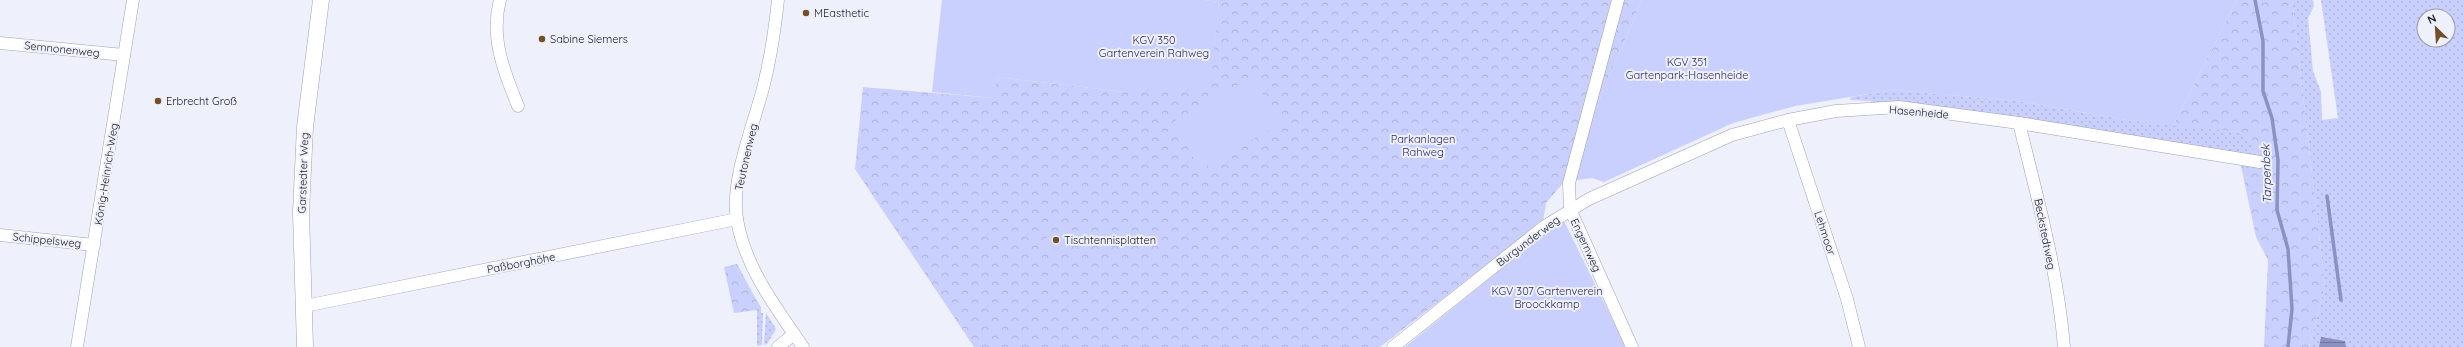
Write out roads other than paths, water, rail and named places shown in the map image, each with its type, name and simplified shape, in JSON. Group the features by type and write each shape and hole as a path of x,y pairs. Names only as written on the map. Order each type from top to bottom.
{"main road":[{"name":"Garstedter Weg","path":"305,347 305,306 301,212 305,127 321,0"}],"street":[{"name":"König-Heinrich-Weg","path":"77,347 133,0"},
{"path":"500,0 496,16 502,68 518,106"},
{"name":"Teutonenweg","path":"778,0 764,83 740,173 736,200 736,219 756,275 804,347"},
{"name":"Burgunderweg","path":"1393,347 1545,226 1570,210 1569,183 1618,0"},
{"name":"Semnonenweg","path":"0,43 124,55"},
{"name":"Hasenheide","path":"1570,210 1589,199 1732,135 1788,120 1836,111 1898,108 2019,123 2260,162"},
{"name":"Lehmoor","path":"1788,120 1847,299 1860,347"},
{"name":"Beckstedtweg","path":"2019,123 2041,213 2062,322 2064,347"},
{"name":"Engernweg","path":"1570,210 1632,347"},
{"name":"Paßborghöhe","path":"305,306 736,219"},
{"name":"Schippelsweg","path":"0,235 94,245"},
{"path":"778,347 794,334"}],"waterway":[{"name":"Tarpenbek","path":"2255,0 2263,41 2263,91 2272,118 2278,160 2277,210 2288,249 2292,309 2288,347"},
{"path":"2327,196 2341,300"}],"place":[{"name":"MEasthetic","path":"806,13"},
{"name":"Sabine Siemers","path":"542,39"},
{"name":"Erbrecht Groß","path":"158,101"},
{"name":"Tischtennisplatten","path":"1056,240"}],"park label":[{"name":"KGV 350 Gartenverein Rahweg","path":"1154,46"},
{"name":"KGV 351 Gartenpark-Hasenheide","path":"1687,68"},
{"name":"Parkanlagen Rahweg","path":"1423,145"},
{"name":"KGV 307 Gartenverein Broockkamp","path":"1547,297"}]}
